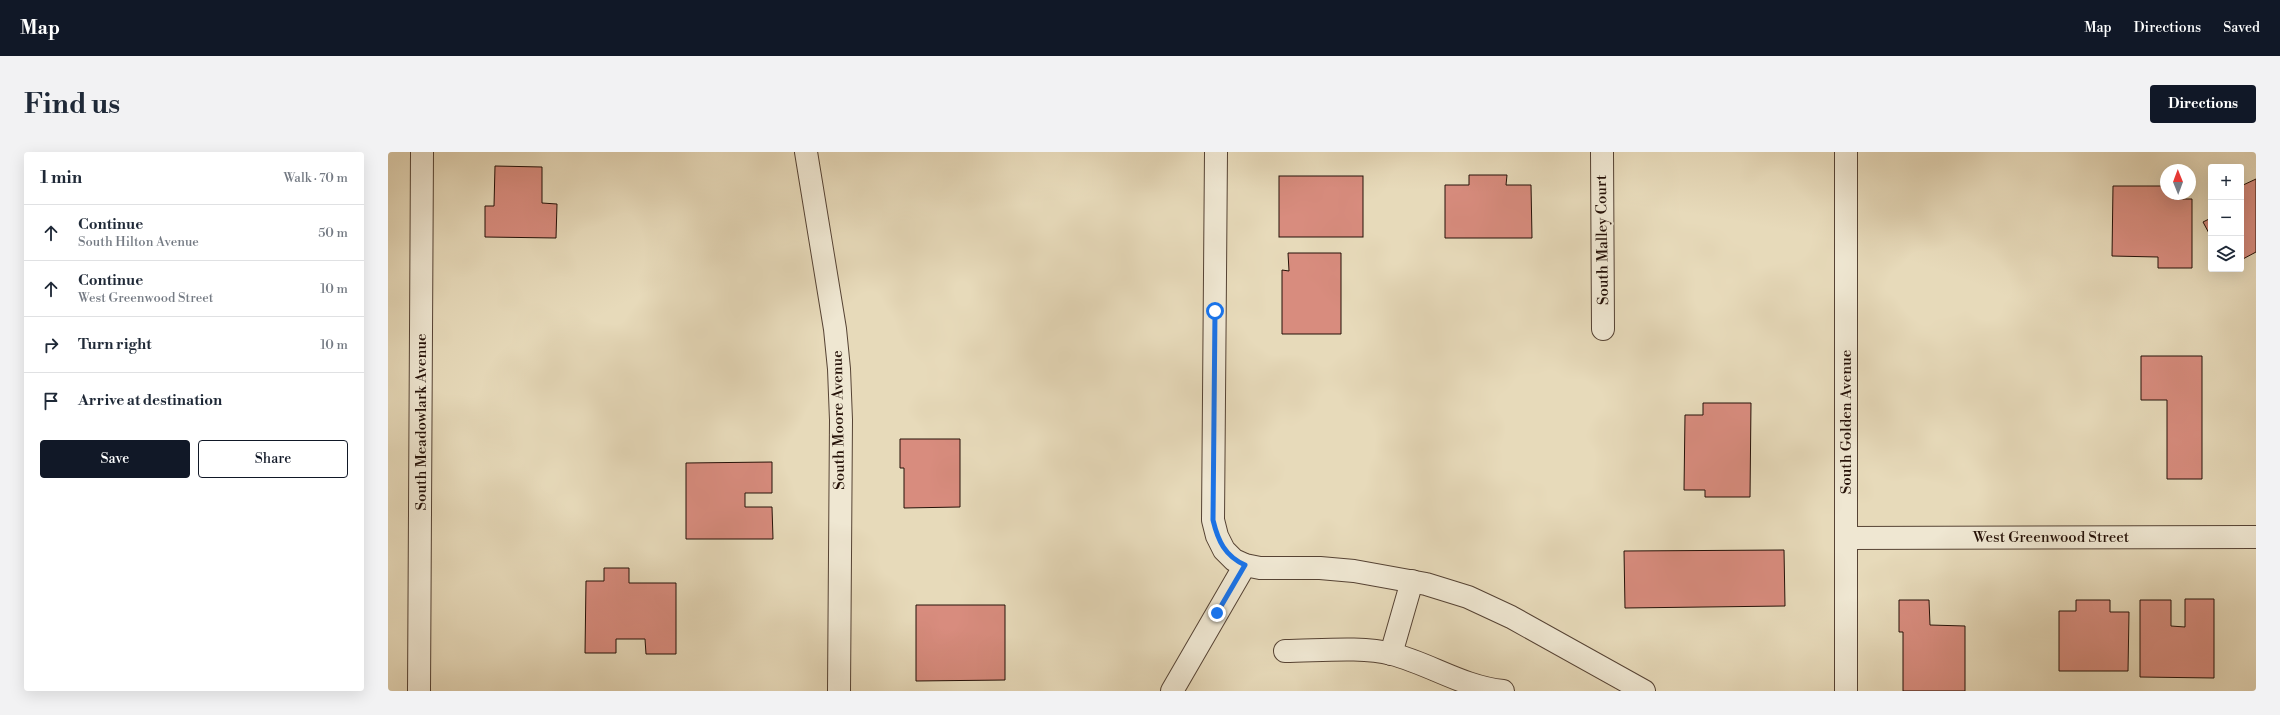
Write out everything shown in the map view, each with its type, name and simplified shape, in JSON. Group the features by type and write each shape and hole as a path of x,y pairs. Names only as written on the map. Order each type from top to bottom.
{"street":[{"name":"South Meadowlark Avenue","path":"419,691 422,152"},
{"name":"South Moore Avenue","path":"806,152 835,329 839,369 841,420 839,691"},
{"path":"1216,152 1213,520 1217,536 1224,550 1234,560 1245,565 1260,568 1320,568 1354,571 1412,581 1468,597 1511,617 1630,688"},
{"name":"South Malley Court","path":"1602,152 1603,329"},
{"name":"South Golden Avenue","path":"1846,152 1846,691"},
{"name":"West Greenwood Street","path":"1846,538 2256,537"},
{"path":"1172,691 1245,565"},
{"path":"1391,654 1412,581"},
{"path":"1285,651 1351,650 1391,654 1482,689 1502,691"}],"building":[{"path":"495,166 542,167 542,203 557,204 556,238 485,237 485,206 494,206"},
{"path":"1469,175 1507,175 1506,185 1531,185 1532,238 1445,238 1445,185 1469,185"},
{"path":"1279,176 1363,176 1363,237 1279,237"},
{"path":"2256,179 2256,252 2244,258 2244,200 2244,185"},
{"path":"2113,186 2160,186 2160,200 2192,200 2192,268 2158,268 2158,257 2112,256"},
{"path":"2208,220 2208,231 2203,222"},
{"path":"1288,253 1341,253 1341,334 1282,334 1282,270 1289,271"},
{"path":"2141,356 2202,356 2202,479 2167,479 2167,400 2141,400"},
{"path":"1703,403 1751,403 1750,497 1705,497 1705,490 1684,490 1685,415 1703,415"},
{"path":"900,439 960,439 960,507 904,508 904,468 900,468"},
{"path":"772,462 772,493 745,493 745,507 772,507 773,539 686,539 686,463"},
{"path":"1784,550 1785,606 1625,608 1624,551"},
{"path":"604,568 629,568 629,583 676,583 676,654 646,654 645,639 616,639 616,653 585,653 586,581 604,581"},
{"path":"2185,599 2214,599 2214,678 2140,677 2140,600 2171,600 2171,626 2185,627"},
{"path":"1899,600 1929,600 1930,625 1965,626 1965,691 1903,691 1903,632 1899,632"},
{"path":"2076,600 2110,600 2110,612 2129,612 2128,671 2059,671 2059,611 2076,611"},
{"path":"916,605 1005,605 1005,680 916,681"}],"route":[{"path":"1215,311 1213,520 1217,536 1224,550 1234,560 1245,565 1217,613"}]}
